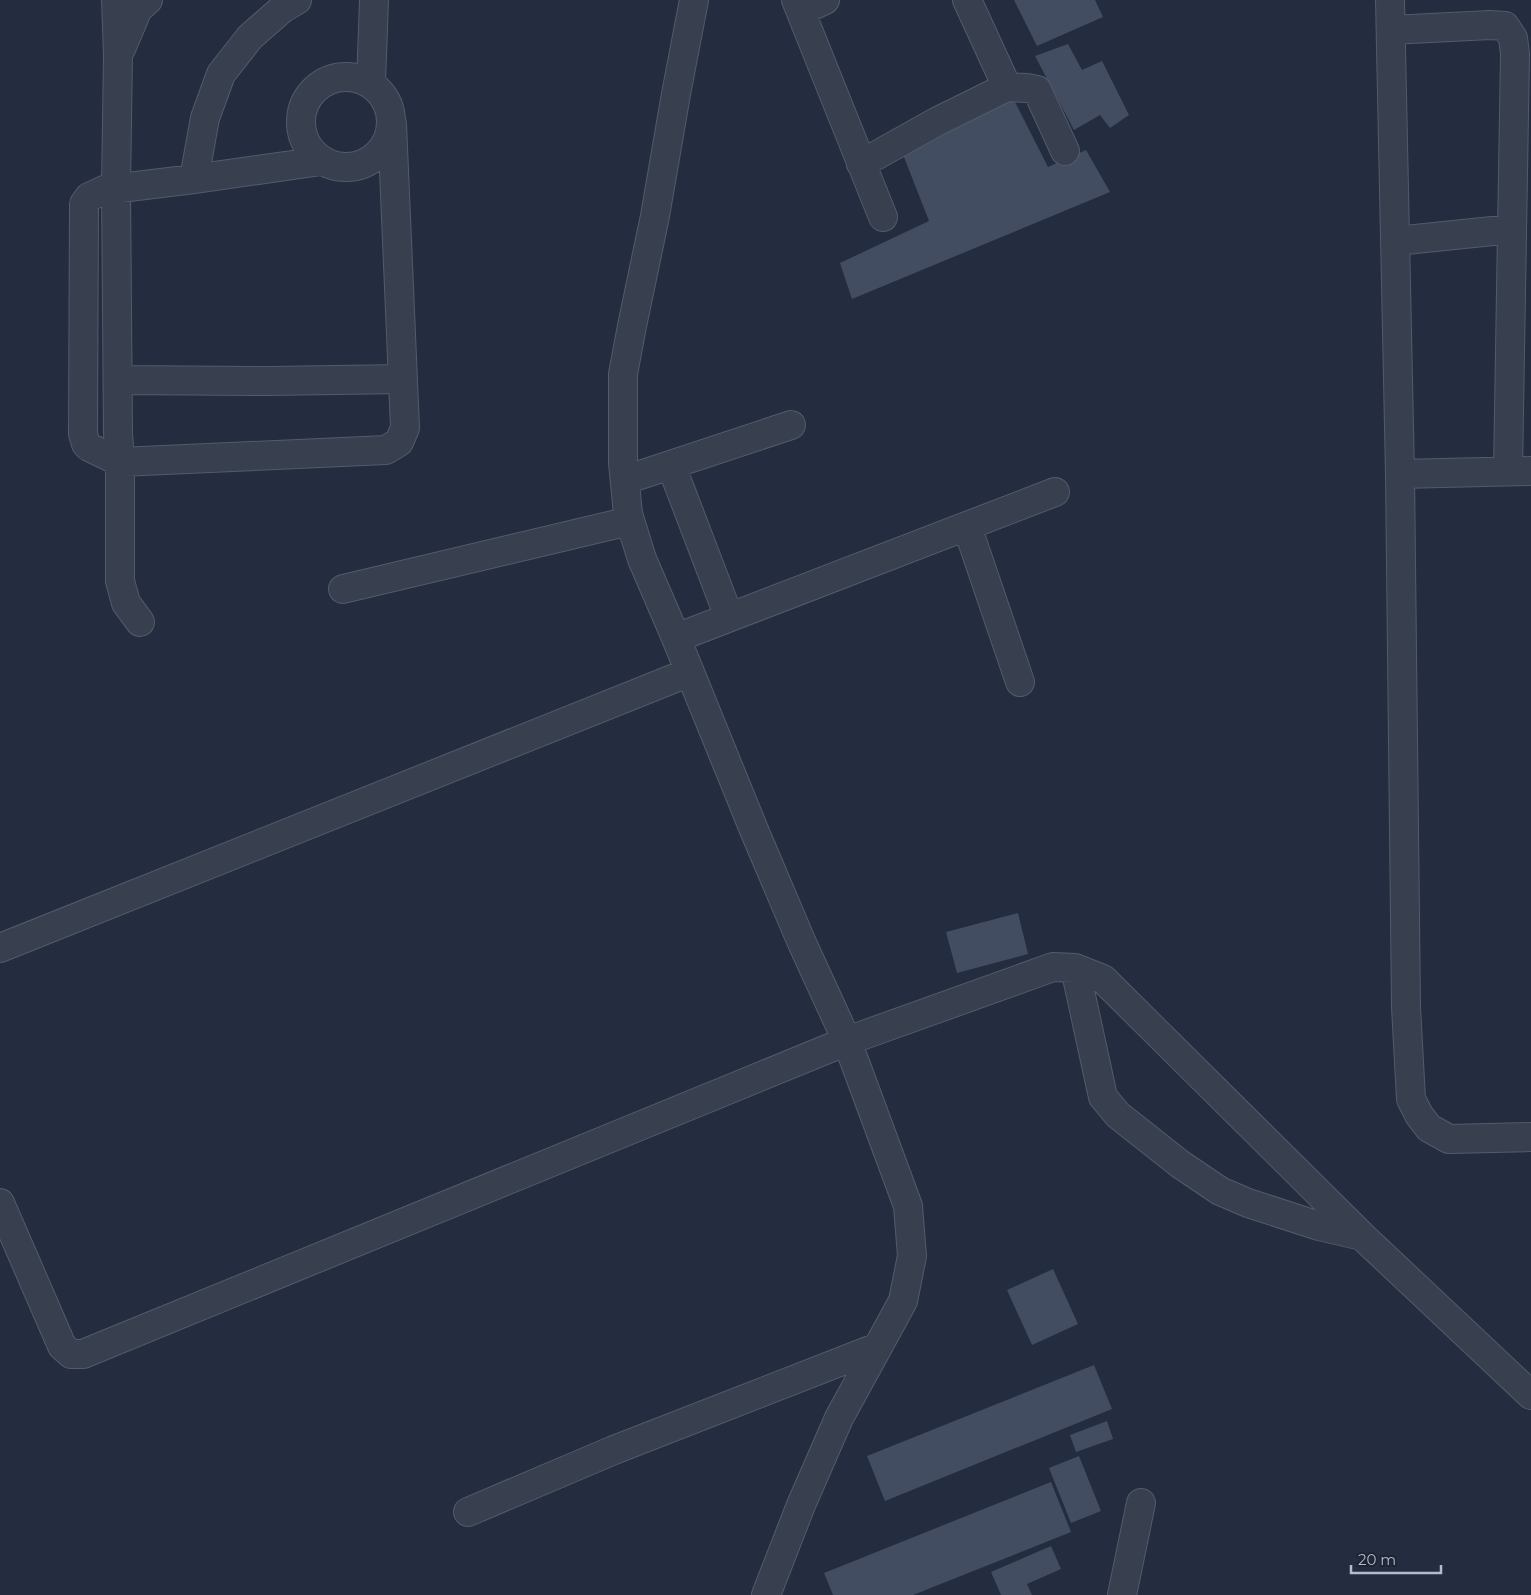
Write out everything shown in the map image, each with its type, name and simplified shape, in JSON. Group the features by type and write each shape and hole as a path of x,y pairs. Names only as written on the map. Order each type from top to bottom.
{"street":[{"path":"116,0 118,55 116,188 120,581 126,603 140,622"},
{"path":"118,55 138,9 148,0"},
{"path":"194,179 204,118 221,74 250,37 282,9 297,0"},
{"path":"370,83 374,0"},
{"path":"694,0 656,216 632,326 624,374 623,454 628,514 642,559 795,926 847,1041 908,1206 912,1256 903,1301 839,1418 801,1505 766,1595"},
{"path":"825,0 798,5 883,218"},
{"path":"967,0 1007,87"},
{"path":"1390,0 1400,474 1406,1007 1411,1099 1419,1116 1429,1128 1449,1139 1531,1137"},
{"path":"1391,30 1490,25 1505,26 1513,38 1515,54 1512,229 1520,471 1400,474"},
{"path":"322,161 306,143 300,120 308,98 325,81 348,76 370,83 386,101 392,124 405,428 399,442 386,450 120,462 89,447 83,434 84,204 89,197 95,193 116,188 322,161 344,168 367,163 384,146 392,124"},
{"path":"862,164 936,122 1007,87 1037,90 1065,151"},
{"path":"1396,241 1512,229"},
{"path":"118,380 269,381 402,379"},
{"path":"625,480 791,425"},
{"path":"671,465 729,617"},
{"path":"676,638 1055,492"},
{"path":"343,589 630,520"},
{"path":"967,526 1020,682"},
{"path":"0,948 690,672"},
{"path":"0,1203 62,1346 71,1354 82,1354 847,1041 1053,967 1075,968 1104,978 1362,1236 1531,1394"},
{"path":"1075,968 1103,1097 1118,1115 1180,1164 1220,1191 1248,1203 1310,1223 1362,1236"},
{"path":"468,1512 614,1450 878,1347"},
{"path":"1122,1595 1141,1503"}],"building":[{"path":"1014,0 1095,0 1103,17 1037,46"},
{"path":"1068,44 1082,70 1102,61 1129,115 1110,128 1100,115 1074,130 1035,56"},
{"path":"1012,96 1048,167 1086,150 1110,192 852,299 840,263 929,221 902,152"},
{"path":"1018,913 1028,954 957,973 946,932"},
{"path":"1053,1269 1078,1324 1032,1345 1007,1290"},
{"path":"1094,1365 1112,1409 885,1501 867,1456"},
{"path":"1107,1421 1113,1439 1076,1452 1070,1435"},
{"path":"1079,1456 1101,1511 1071,1523 1049,1468"},
{"path":"1051,1482 1071,1532 913,1595 833,1595 824,1573"},
{"path":"1051,1546 1061,1569 1027,1584 1032,1595 1001,1595 991,1572"}]}
